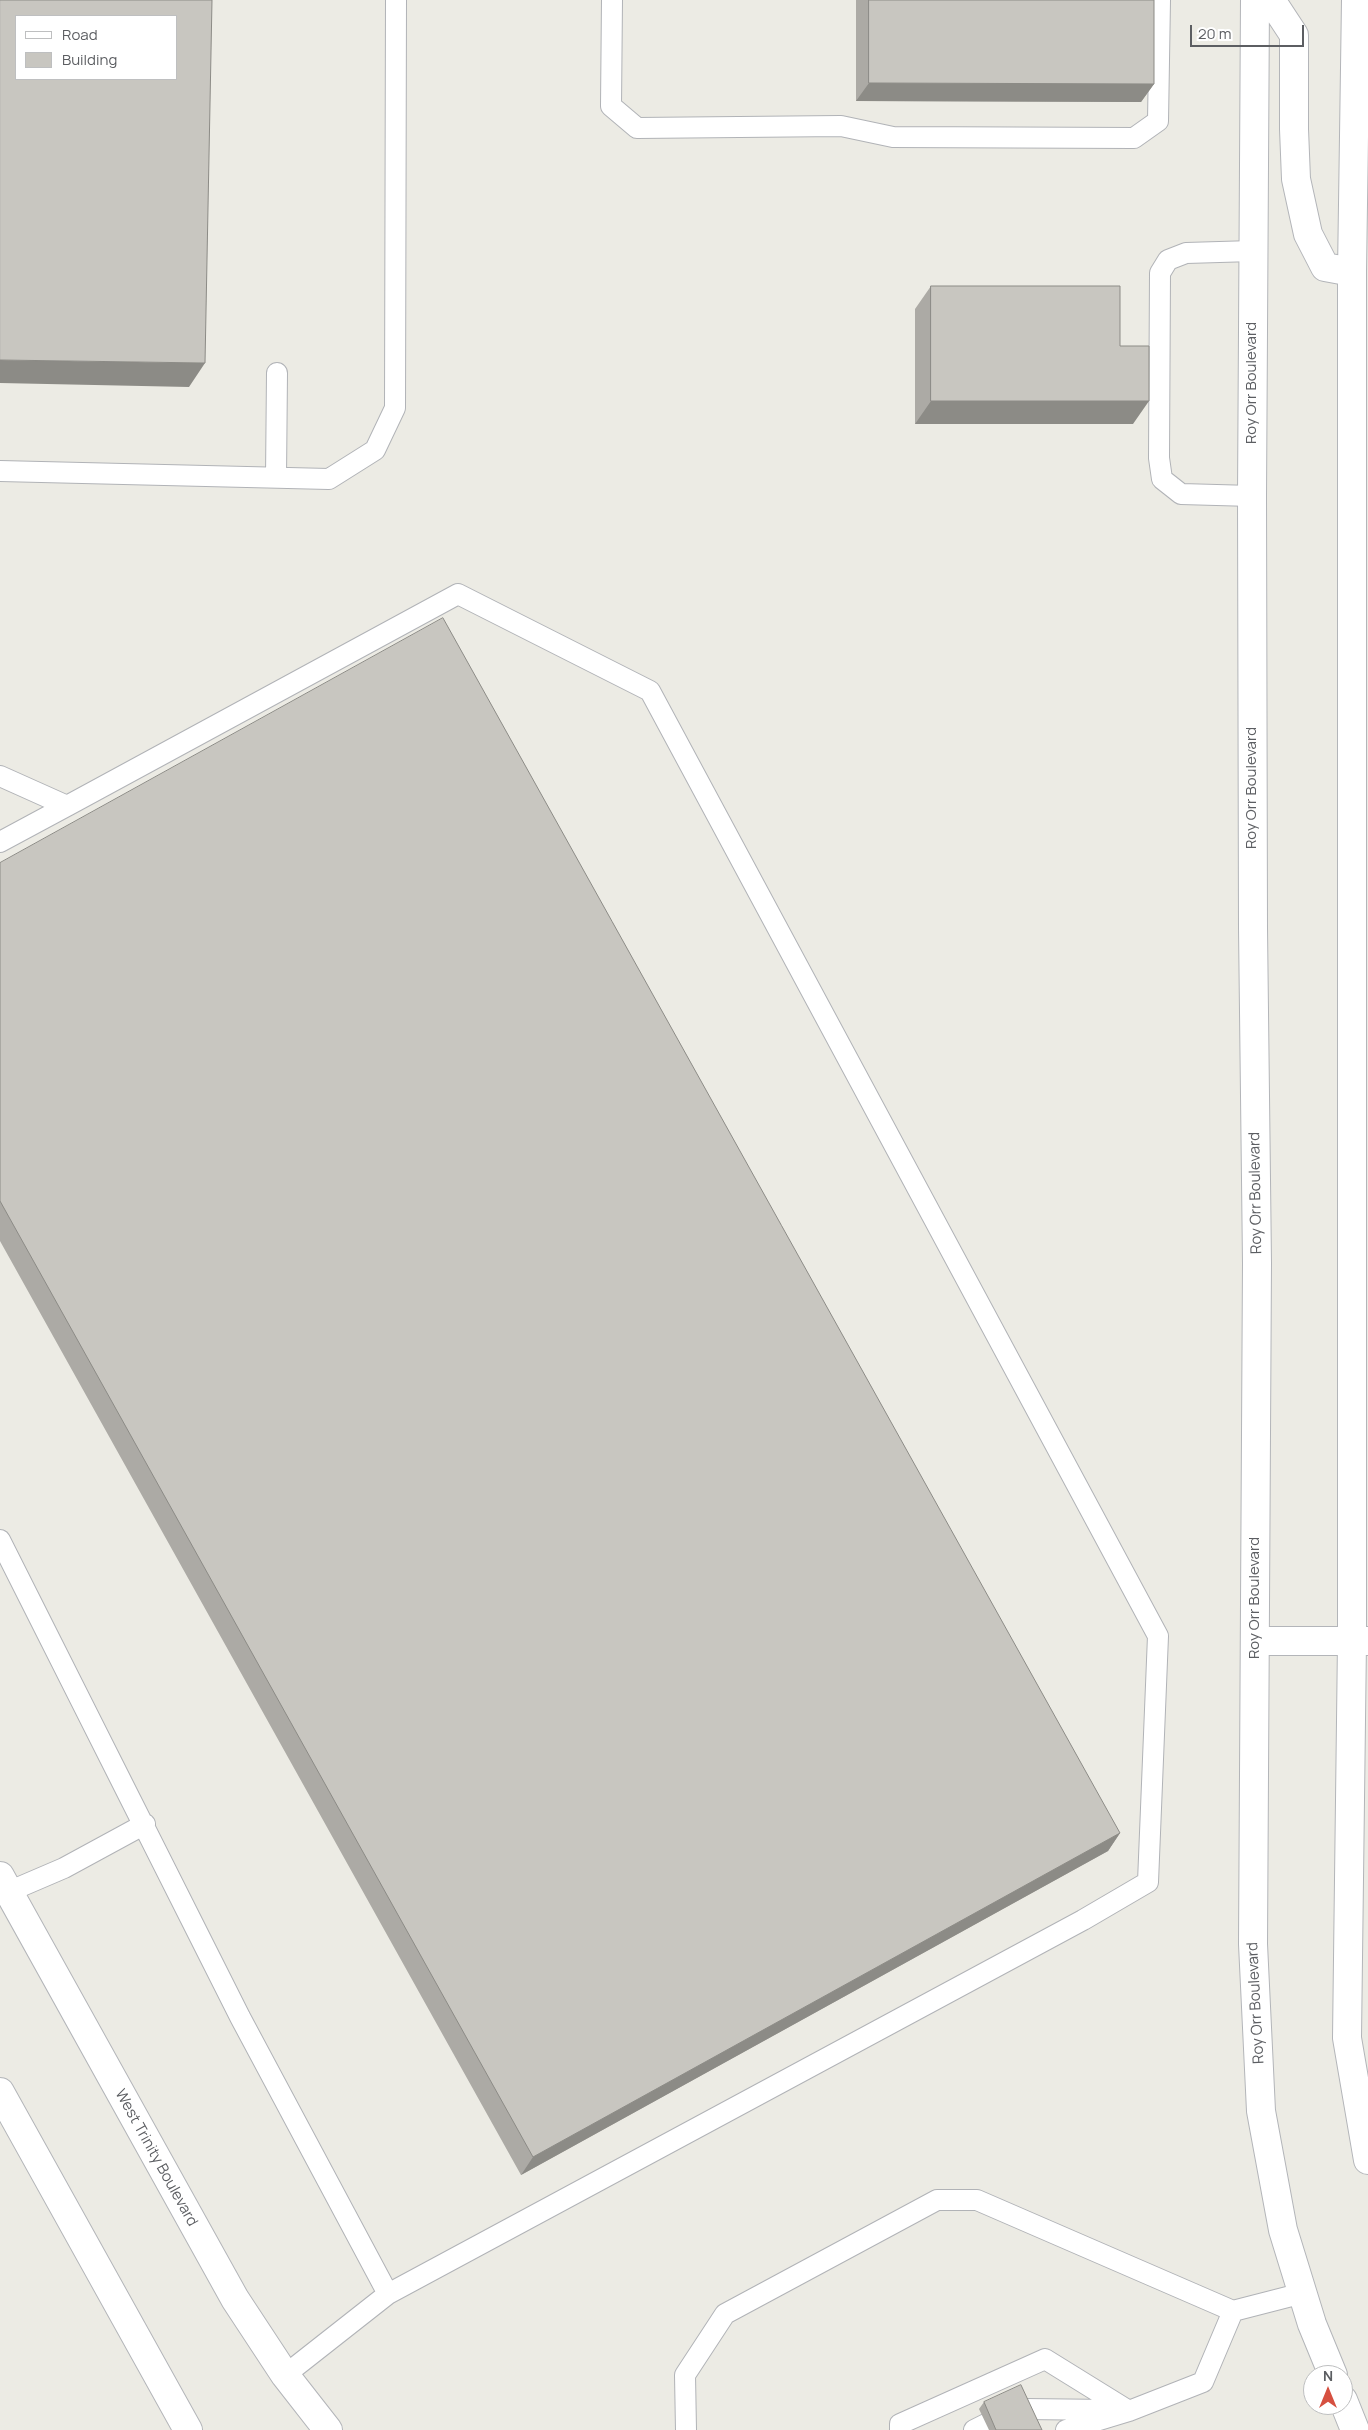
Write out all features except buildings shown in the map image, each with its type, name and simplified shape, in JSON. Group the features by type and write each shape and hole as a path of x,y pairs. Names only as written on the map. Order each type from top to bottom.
{"main road":[{"name":"Roy Orr Boulevard","path":"1256,0 1252,251 1252,928 1257,1263 1252,1944 1260,2111 1283,2230 1303,2293 1329,2365"},
{"path":"1271,0 1294,35 1296,179 1308,234 1325,267 1352,272"},
{"path":"1356,0 1360,213 1352,272 1360,913 1360,1641 1347,2038 1368,2160"},
{"path":"1255,1641 1360,1641"},
{"name":"West Trinity Boulevard","path":"3,1888 235,2299 285,2375 328,2430"},
{"path":"0,2092 188,2430"},
{"path":"1349,2415 1355,2430"}],"lane":[{"path":"0,471 329,479 375,450 395,408 396,0"},
{"path":"612,0 611,106 638,128 840,126 893,137 1134,138 1158,121 1160,0"},
{"path":"1252,251 1186,253 1168,260 1160,273 1159,449 1162,479 1181,494 1252,496"},
{"path":"276,477 277,373"},
{"path":"0,842 458,594 650,691 1158,1636 1148,1882 1082,1920 388,2294 285,2375"},
{"path":"0,776 67,806"},
{"path":"0,1540 145,1824 240,2017 388,2294"},
{"path":"3,1888 64,1868 145,1824"},
{"path":"686,2430 685,2375 725,2314 937,2200 977,2200 1233,2311 1303,2293"},
{"path":"1113,2430 1128,2420 1203,2382 1233,2311"},
{"path":"900,2430 900,2424 1045,2360 1128,2420"},
{"path":"1025,2409 1128,2420"},
{"path":"1066,2430 1128,2420"},
{"path":"1100,2430 1128,2420"}]}
